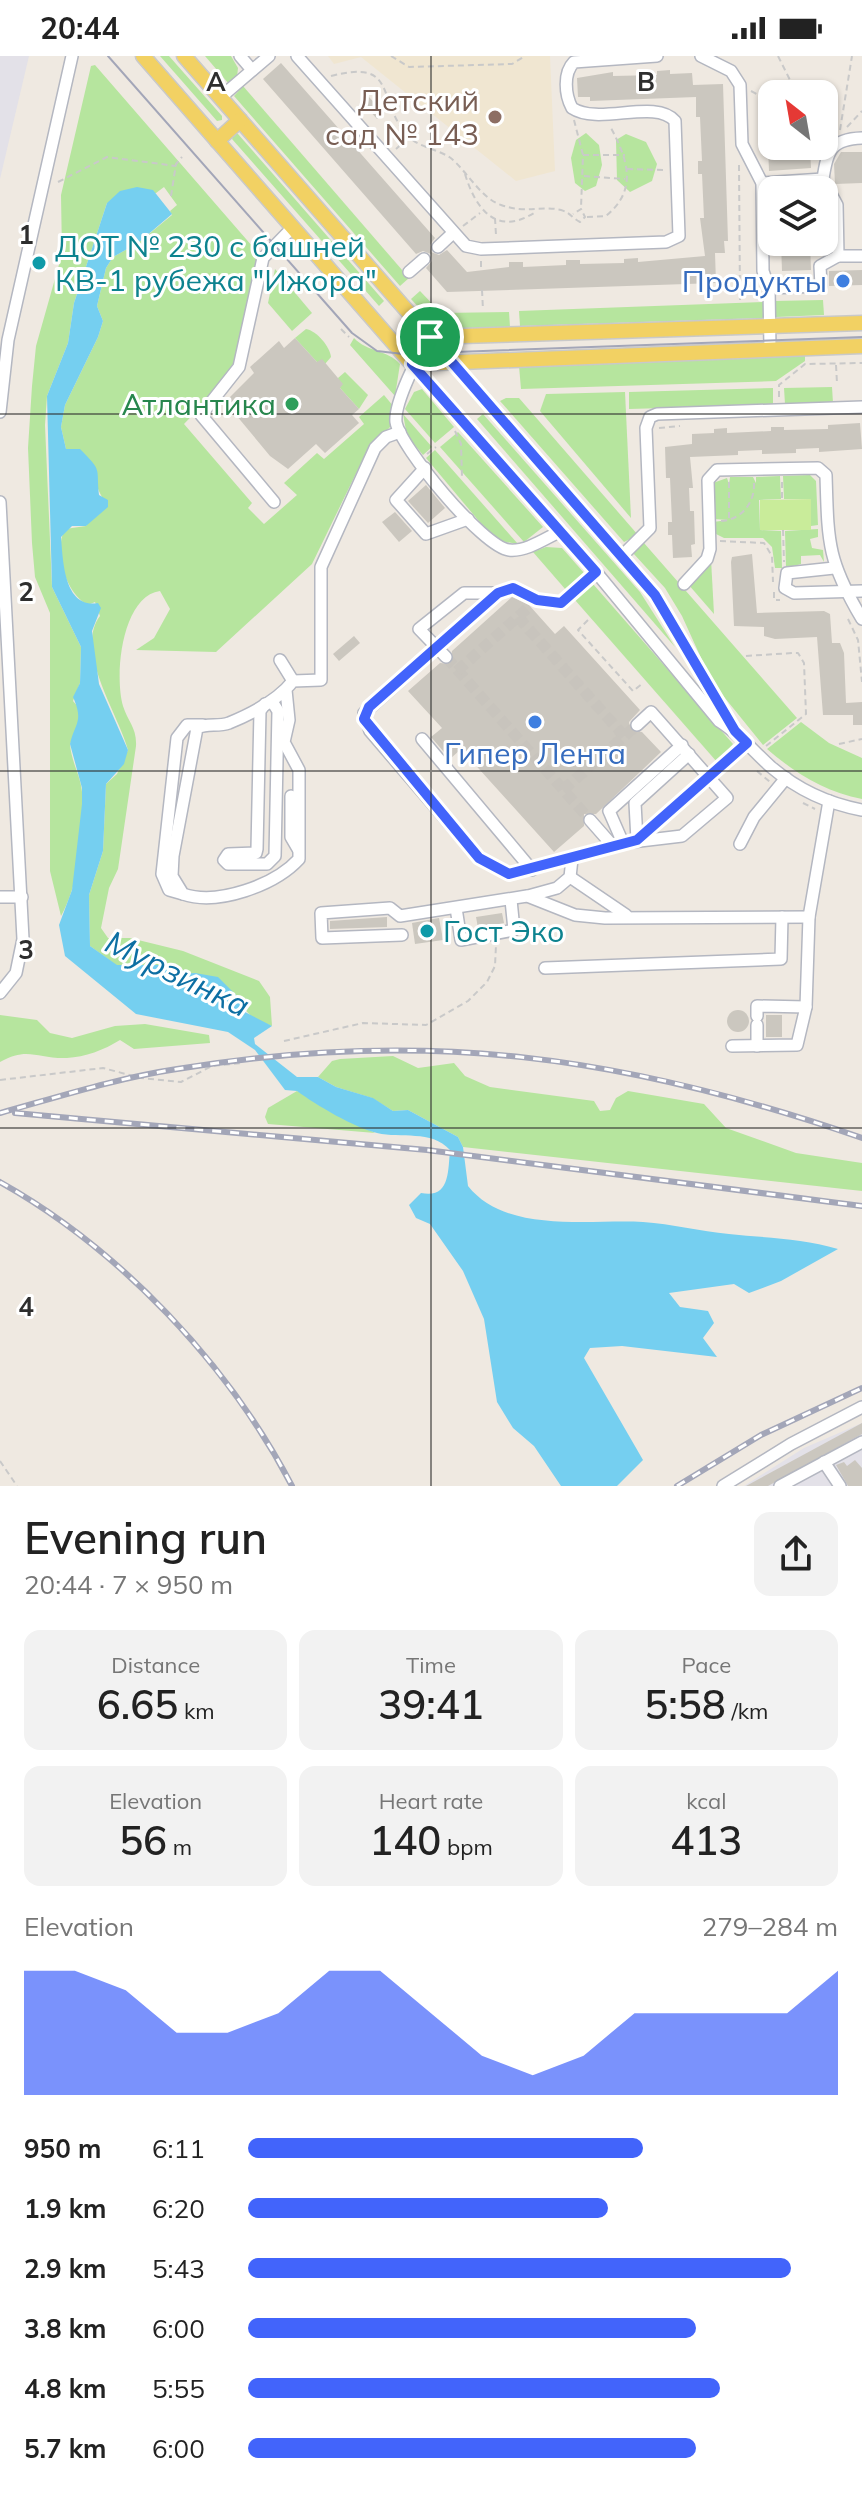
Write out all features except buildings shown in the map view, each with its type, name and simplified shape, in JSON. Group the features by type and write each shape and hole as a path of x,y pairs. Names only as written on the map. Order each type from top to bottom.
{"main road":[{"path":"143,56 412,364 862,346"},
{"path":"184,56 430,337 862,323"},
{"path":"217,141 240,120"}],"street":[{"path":"0,412 2,376 17,297 72,56"},
{"path":"240,56 252,70"},
{"path":"221,97 269,56"},
{"path":"297,56 466,246 496,248 674,241 681,229 678,129 670,115 587,115 572,108 567,74 574,62 657,56"},
{"path":"701,56 731,71 740,85 742,144 758,176"},
{"path":"823,176 827,152 831,146 838,141 862,138"},
{"path":"274,502 201,415 239,367 263,258 293,227"},
{"path":"438,247 453,233"},
{"path":"763,256 763,271 769,288 770,349"},
{"path":"769,288 821,286 820,266 838,256 862,256"},
{"path":"409,272 424,259"},
{"path":"561,531 525,548 509,550 494,544 468,519 425,468 400,432 396,421 398,406 410,380 412,364 430,337 655,595 735,731"},
{"path":"412,364 561,531 713,714 786,778 829,801 862,810"},
{"path":"622,556 650,528 646,428 650,417 657,414 862,407"},
{"path":"269,704 278,711 275,856 267,864 228,864 224,860 228,854 246,855 256,853 257,849 260,711 290,686 321,680 324,558 375,448 386,437 400,432"},
{"path":"425,468 396,500 426,534 468,519"},
{"path":"684,584 707,559 710,549 708,480 717,470 823,470 834,568 862,619"},
{"path":"0,502 4,649 14,750 22,897 22,956 16,973 0,993"},
{"path":"834,568 794,570 787,573 785,588 794,593 862,591"},
{"path":"446,657 419,629 464,593 498,593 513,588 534,603 561,603 596,572"},
{"path":"498,593 369,707 364,719 479,858 509,874 572,859 617,844 682,836 727,798 651,712 637,725"},
{"path":"269,704 225,725 204,725 197,728 193,736 173,856 172,876 183,894 202,899 234,895 289,869 299,859 299,770 284,742 289,720 290,686 280,660"},
{"path":"254,738 259,757"},
{"path":"422,739 532,870"},
{"path":"637,840 747,743"},
{"path":"0,750 14,750"},
{"path":"637,840 635,803 686,750"},
{"path":"617,844 609,811 686,750"},
{"path":"740,844 754,817 786,778"},
{"path":"732,1046 797,1045 806,1007 809,917 829,801"},
{"path":"590,820 617,844"},
{"path":"400,916 403,939 322,938 321,913 390,908 400,916 511,900 557,888 570,877 572,859"},
{"path":"570,877 626,915"},
{"path":"527,896 575,915 809,917"},
{"path":"0,897 22,897"},
{"path":"456,908 461,940 514,930 511,900"},
{"path":"545,968 781,959 782,917"},
{"path":"757,1046 757,1006 806,1007"},
{"path":"723,1486 809,1434 862,1407"},
{"path":"788,1484 857,1445 862,1458"},
{"path":"824,1462 840,1486"}],"path":[{"path":"391,56 409,67 512,64 525,56"},
{"path":"778,56 790,80"},
{"path":"840,133 852,56"},
{"path":"317,80 355,70 371,73 384,87 409,137 442,153 495,203 526,212 559,210 573,214 581,209"},
{"path":"740,85 758,95"},
{"path":"572,108 583,155 581,209 585,217"},
{"path":"840,133 862,111"},
{"path":"573,214 576,221 585,217 600,219 613,211 625,194 626,155 603,114"},
{"path":"386,158 409,137"},
{"path":"740,300 742,144"},
{"path":"583,155 626,155"},
{"path":"58,182 107,157 176,166"},
{"path":"171,196 176,166 182,157"},
{"path":"626,169 679,170"},
{"path":"465,173 481,212 495,218 515,220 537,211"},
{"path":"583,176 626,179"},
{"path":"453,233 481,212"},
{"path":"495,218 496,248"},
{"path":"482,290 483,310"},
{"path":"341,329 349,337"},
{"path":"779,410 779,385 805,364 862,363"},
{"path":"836,364 837,383"},
{"path":"455,431 461,444 462,477"},
{"path":"782,475 782,500"},
{"path":"729,484 729,521 745,511 755,493 754,483"},
{"path":"783,530 784,569"},
{"path":"588,620 578,630 633,691 643,683"},
{"path":"746,656 798,653 804,663 806,714 765,747"},
{"path":"839,744 862,739"},
{"path":"284,1041 363,1023 426,1025 468,1001 487,982 495,966 496,945"},
{"path":"0,1080 103,1068 141,1078 181,1082 212,1066 242,1063"},
{"path":"0,1461 17,1486"}],"shaded area":[{"path":"0,56 29,56 0,179"},
{"name":"Детский сад № 143","path":"328,56 550,56 555,171 516,181 361,57 334,64"},
{"path":"862,1423 862,1486 744,1486 804,1448"}],"green space":[{"path":"160,56 169,56 222,116 222,120 217,121"},
{"path":"205,56 231,56 238,68 237,77 229,84"},
{"path":"95,65 260,255 235,361 214,393 184,424 252,503 248,508 264,524 297,495 284,483 317,453 324,459 364,424 359,417 384,395 394,407 390,414 390,427 365,455 312,564 216,652 136,650 154,638 170,609 160,591 147,596 137,607 124,639 120,692 135,734 136,746 118,869 109,888 101,928 108,938 130,938 183,951 259,981 270,997 272,1026 252,1017 240,999 195,973 174,975 158,965 116,965 90,946 89,895 103,851 106,784 117,774 128,750 95,664 93,630 100,616 95,602 88,605 73,592 61,560 65,529 86,526 102,497 85,463 66,449 61,427 65,405 103,321 97,306 106,268 113,257 138,243 172,215 170,211 177,205 164,187 156,193 107,203 74,303 68,343 47,396 45,425 52,587 81,647 80,683 73,701 79,708 79,726 70,744 82,792 82,839 77,872 61,916 50,871 50,613 35,577 28,448 36,346 62,254 61,195 91,66"},
{"path":"243,86 409,278 400,286 234,96"},
{"path":"235,133 384,301 379,306 232,139"},
{"path":"586,133 599,145 602,165 596,186 585,191 575,183 571,158 576,140"},
{"path":"626,134 646,142 657,164 652,181 630,192 617,180 616,140"},
{"path":"275,269 312,313 292,331 268,303"},
{"path":"420,291 441,313 509,312 510,327 467,328 445,324 423,311 411,299"},
{"path":"823,300 824,315 776,317 774,301"},
{"path":"763,302 763,318 520,326 519,311"},
{"path":"306,329 318,336 328,349 331,357 325,364 317,362 295,338"},
{"path":"354,338 400,364 395,396 350,345"},
{"path":"805,356 805,361 776,381 521,389 519,366"},
{"path":"345,372 368,395 359,409 340,388 338,378"},
{"path":"832,387 833,403 785,404 784,388"},
{"path":"773,388 773,405 629,409 629,392"},
{"path":"422,389 454,427 435,443 405,409 414,392"},
{"path":"625,392 631,518 540,411 546,394"},
{"path":"519,398 638,535 624,542 500,401"},
{"path":"403,414 432,447 423,455 407,436"},
{"path":"483,414 640,592 675,647 477,419"},
{"path":"458,432 543,527 524,542 440,447"},
{"path":"435,450 518,544 500,541 488,532 426,458"},
{"path":"810,475 816,481 818,525 811,526 811,499 784,499 783,476"},
{"path":"780,476 781,499 759,500 760,530 781,531 782,568 775,568 772,547 763,538 724,538 714,533 713,522 728,520 713,519 713,483 727,478 729,484 730,477 753,477 756,483 756,477"},
{"path":"811,499 811,530 760,530 760,500"},
{"path":"818,529 818,537 810,539 812,548 823,550 824,562 820,555 801,556 801,564 786,568 785,531"},
{"path":"644,543 797,718 763,745 712,682 682,616 665,588 633,553"},
{"path":"546,547 562,548 585,574 566,590 533,552"},
{"path":"711,559 714,614 688,584"},
{"path":"593,584 733,744 717,762 575,600"},
{"path":"801,722 829,743 862,758 862,799 835,792 811,780 767,749"},
{"path":"0,1015 37,1020 50,1033 72,1038 115,1026 145,1024 209,1035 210,1043 134,1049 120,1040 81,1056 57,1058 26,1054 0,1062"},
{"path":"393,1056 418,1068 454,1063 465,1076 490,1087 594,1101 600,1111 610,1110 616,1098 628,1091 704,1104 726,1128 796,1153 862,1163 862,1191 463,1147 458,1137 408,1110 393,1111 372,1098 336,1087 318,1077 332,1061"},
{"path":"297,1091 375,1133 268,1124 265,1117 268,1108"}],"water":[{"path":"137,187 153,190 172,214 138,243 113,257 106,268 97,306 103,321 65,405 61,427 66,449 80,449 92,462 97,470 99,495 108,500 108,507 86,526 72,526 61,537 65,570 72,591 78,599 98,603 101,608 92,631 99,684 128,750 124,764 106,784 103,851 89,895 90,946 117,965 158,965 175,974 218,977 240,999 245,1012 272,1026 254,1038 255,1044 297,1077 318,1077 336,1087 373,1098 393,1111 408,1110 458,1137 463,1147 468,1186 484,1201 504,1211 550,1221 654,1223 797,1240 838,1249 781,1281 749,1293 734,1284 669,1293 680,1307 708,1311 714,1323 703,1338 717,1357 622,1346 590,1348 584,1358 643,1460 617,1486 561,1486 534,1446 513,1428 497,1402 484,1319 463,1271 430,1224 416,1218 409,1205 421,1193 430,1194 442,1188 448,1174 450,1150 434,1139 386,1135 368,1130 297,1091 285,1090 255,1050 228,1032 136,1014 65,956 59,925 72,890 82,804 82,788 70,744 78,722 73,697 80,683 81,647 52,587 47,396 68,343 74,303 107,203 120,191"}],"tunnel":[{"path":"457,671 530,606"},
{"path":"518,617 624,736"},
{"path":"446,657 590,820"},
{"path":"563,790 637,725"}],"tram line":[{"path":"108,56 352,333 377,351 403,354 862,337"}],"railway":[{"path":"0,1113 110,1083 177,1069 268,1057 356,1051 441,1051 524,1057 607,1069 690,1087 862,1138"},
{"path":"15,1113 427,1150 862,1206"},
{"path":"0,1182 87,1241 129,1276 167,1314 204,1354 237,1397 292,1486"},
{"path":"677,1486 761,1435 862,1388"}],"place":[{"name":"Детский сад № 143","path":"495,117"},
{"name":"ДОТ № 230 с башней КВ-1 рубежа \"Ижора\"","path":"39,263"},
{"name":"Продукты","path":"843,281"},
{"name":"Атлантика","path":"292,404"},
{"name":"Гипер Лента","path":"535,722"},
{"name":"Гост Эко","path":"427,931"}],"route":[{"path":"430,337 655,595 728,714 735,731 747,743 637,840 509,874 479,858 370,731 364,719 369,707 498,593 513,588 537,600 561,603 596,572 412,364 430,337"}],"water label":[{"name":"Мурзинка","path":"178,973"}]}
